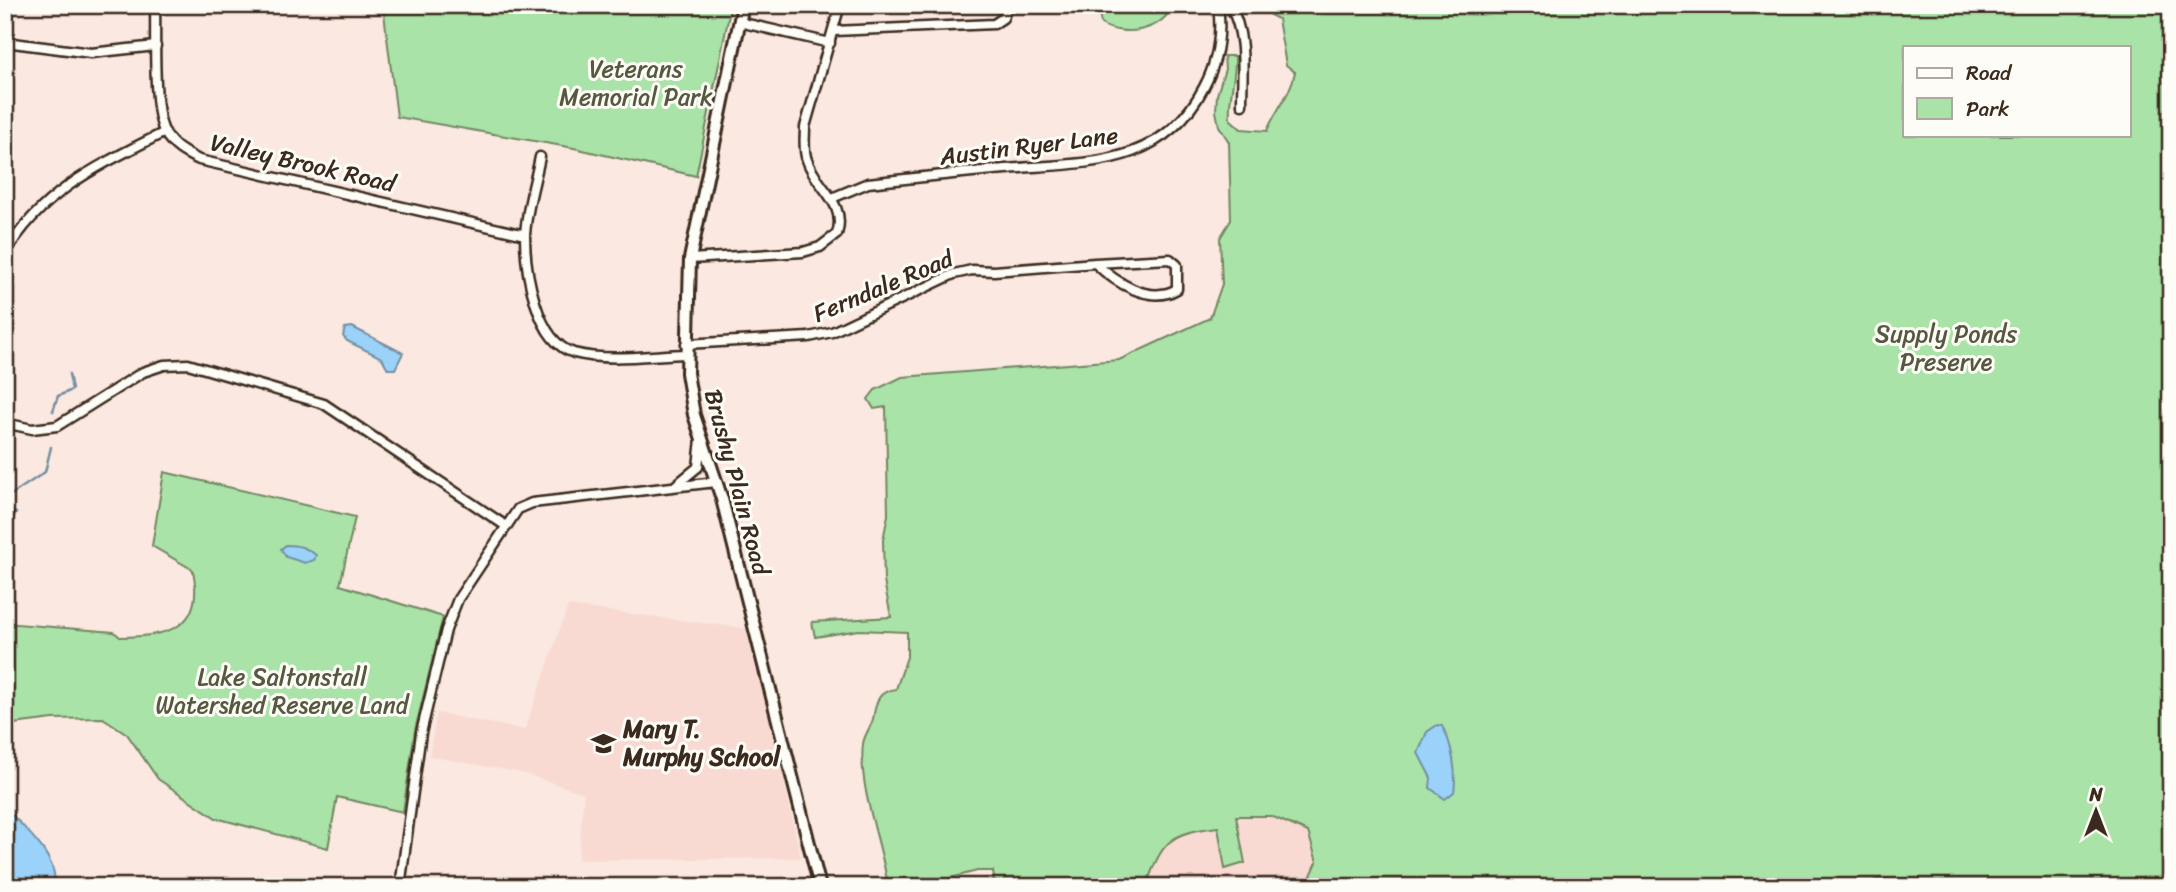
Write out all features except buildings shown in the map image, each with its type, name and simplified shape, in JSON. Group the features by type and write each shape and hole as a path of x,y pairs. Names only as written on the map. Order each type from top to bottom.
{"main road":[{"name":"Brushy Plain Road","path":"743,5 690,260 686,349 690,396 716,482 820,885"}],"street":[{"path":"5,254 34,213 74,179 165,132 159,113 155,5"},
{"path":"690,260 780,255 820,247 837,234 841,224 839,212 806,159 804,144 805,127 840,5"},
{"path":"834,31 994,24 1003,18 1008,5"},
{"name":"Austin Ryer Lane","path":"832,198 868,183 1108,160 1151,145 1178,126 1195,105 1210,76 1219,42 1217,5"},
{"path":"1230,5 1240,26 1242,105"},
{"path":"739,22 830,43"},
{"path":"5,43 91,53 156,46"},
{"name":"Valley Brook Road","path":"165,132 180,150 200,160 525,235"},
{"path":"525,235 540,157"},
{"name":"Ferndale Road","path":"525,235 540,320 554,342 572,352 594,356 809,337 832,332 954,274 972,270 1095,263 1170,259 1177,265 1177,289 1170,293 1135,291 1110,277 1095,263"},
{"path":"5,423 32,429 57,426 143,372 164,365 188,365 324,404 506,526"},
{"path":"670,488 698,467 701,436"},
{"path":"400,887 421,733 446,630 458,600 518,509 531,503 716,482"}],"shaded area":[{"name":"Mary T. Murphy School","path":"568,606 750,629 801,858 578,860 584,793 522,773 429,756 437,713 525,730"},
{"path":"1235,816 1271,816 1308,832 1317,862 1306,887 1146,887 1158,853 1184,831 1218,827"}],"green space":[{"name":"Veterans Memorial Park","path":"383,5 731,5 696,176 574,148 397,117"},
{"path":"1101,5 1173,5 1168,14 1151,26 1142,30 1120,31 1101,24"},
{"name":"Supply Ponds Preserve","path":"1244,5 2171,5 2171,887 1896,887 1896,881 1879,879 1857,887 1306,887 1317,862 1308,832 1271,816 1236,816 1245,863 1225,869 1218,827 1188,832 1178,836 1163,849 1146,887 995,887 993,871 977,871 916,887 888,887 867,797 862,761 863,744 878,699 885,692 896,689 907,657 907,632 859,630 815,637 812,622 891,617 884,581 883,540 888,515 886,407 874,409 868,399 875,390 902,377 1119,360 1210,318 1222,284 1220,238 1231,220 1229,142 1219,126 1216,111 1217,95 1225,69 1224,56 1235,56 1230,119 1241,129 1267,131 1295,72 1286,65 1278,19 1270,15 1271,8"},
{"name":"Lake Saltonstall Watershed Reserve Land","path":"164,472 355,517 340,585 443,617 415,730 403,812 337,797 328,848 216,818 158,779 127,734 103,718 53,719 5,725 5,623 114,632 120,637 167,631 188,617 195,590 193,570 152,546"}],"water":[{"path":"352,327 403,353 395,369 388,369 382,358 347,341 343,336 345,328"},
{"path":"286,545 309,550 316,555 314,560 305,563 286,557 281,549"},
{"path":"1437,725 1442,726 1446,733 1454,767 1454,792 1445,799 1430,788 1431,778 1418,753 1427,732"},
{"path":"5,814 12,815 42,848 52,867 54,887 5,887"}],"waterway":[{"path":"53,411 58,396 72,390 69,374"},
{"path":"5,499 45,472 51,447"},
{"path":"5,507 16,513 5,529"}],"place":[{"name":"Mary T. Murphy School","path":"603,743"}]}
